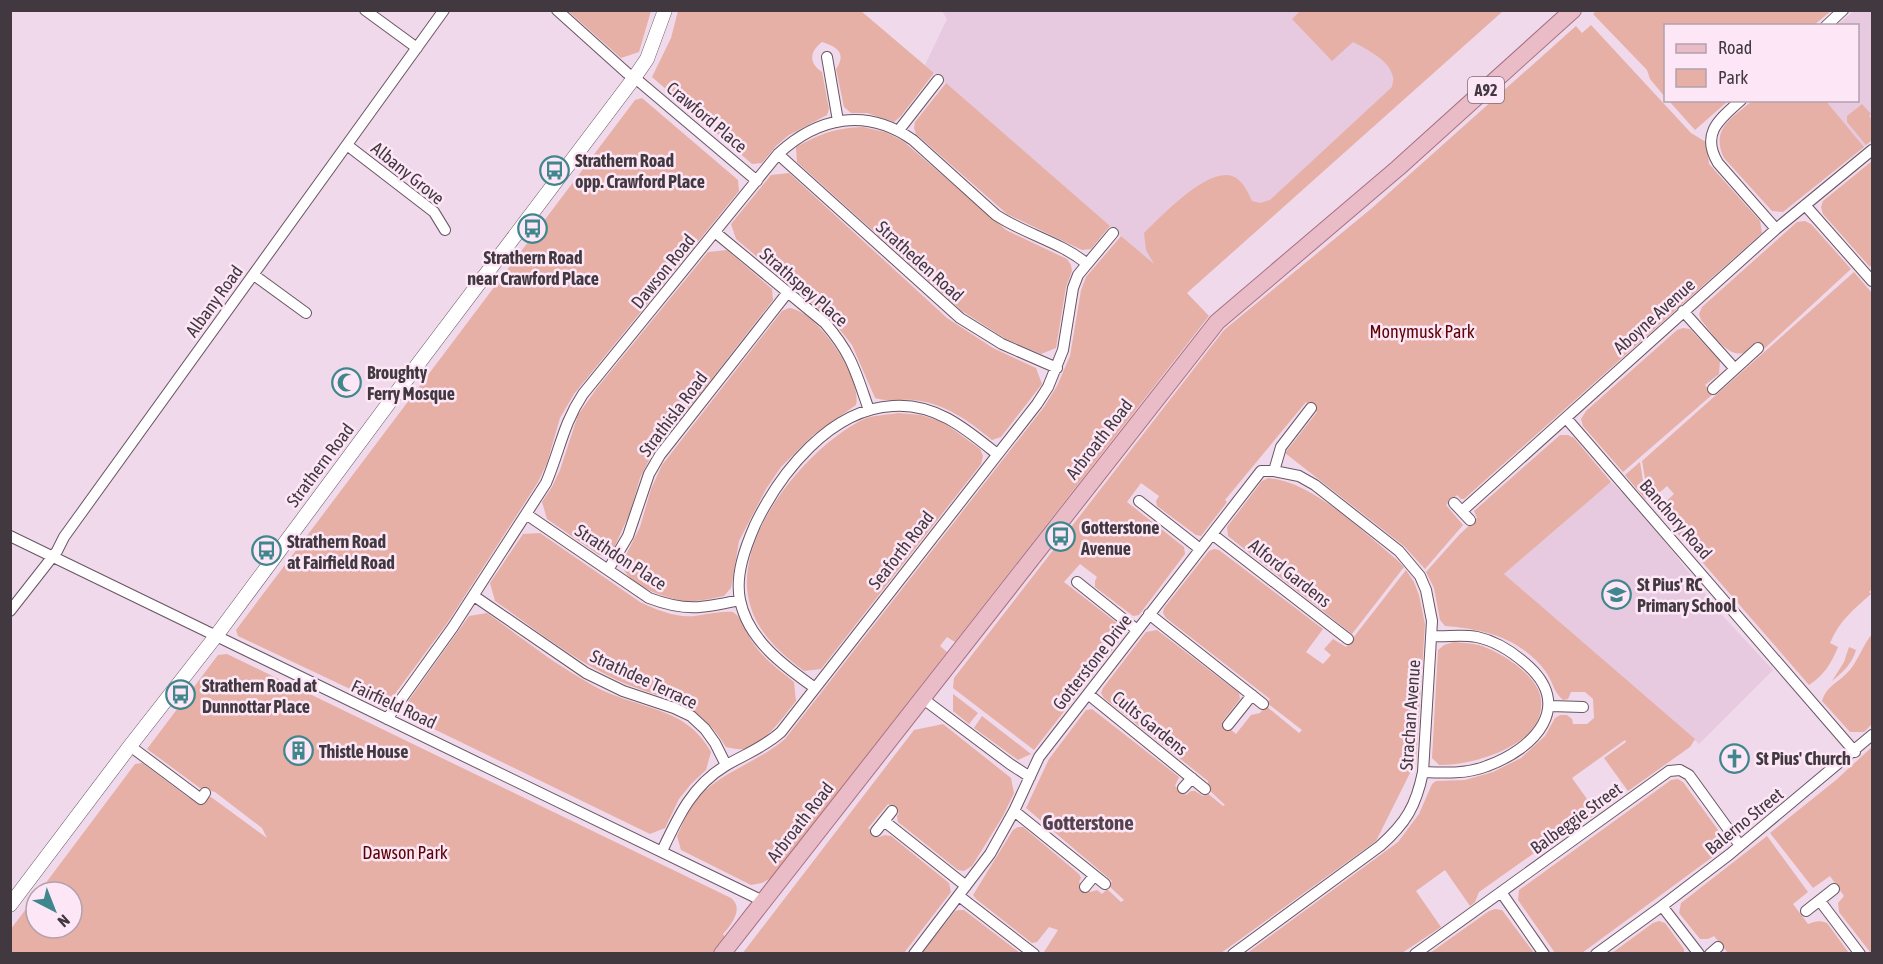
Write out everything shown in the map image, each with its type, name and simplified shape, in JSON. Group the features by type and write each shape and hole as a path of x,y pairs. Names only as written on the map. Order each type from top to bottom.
{"main road":[{"name":"Arbroath Road","path":"722,954 1217,322 1398,168 1573,10"}],"street":[{"path":"365,10 417,48"},
{"name":"Albany Road","path":"10,611 52,556 444,10"},
{"name":"Crawford Place","path":"557,10 757,181"},
{"name":"Strathern Road","path":"10,905 216,636 634,78 647,60 665,10"},
{"path":"1828,24 1843,10"},
{"path":"827,57 838,121"},
{"path":"899,130 938,80"},
{"path":"1739,102 1719,120 1712,132 1713,154 1718,163 1776,229"},
{"name":"Dawson Road","path":"387,718 474,596 546,483 554,465 564,429 583,394 778,154 793,140 812,129 838,121 860,120 881,123 899,130 996,215 1076,256 1086,264"},
{"name":"Albany Grove","path":"347,145 434,212 445,230"},
{"name":"Aboyne Avenue","path":"1462,511 1776,229 1872,150"},
{"name":"Stratheden Road","path":"778,154 960,318 1002,344 1057,368"},
{"path":"1805,205 1872,281"},
{"name":"Strathspey Place","path":"716,233 825,323 840,341 853,363 869,410"},
{"name":"Seaforth Road","path":"662,850 683,807 694,791 726,765 770,742 781,732 1037,404 1057,368 1063,350 1073,288 1078,275 1113,233"},
{"path":"254,274 306,313"},
{"name":"Strathisla Road","path":"608,570 628,536 649,474 660,454 788,292"},
{"path":"1683,311 1736,369"},
{"path":"1713,389 1758,348"},
{"path":"815,688 774,657 760,643 740,600 739,578 743,555 765,504 783,476 805,452 847,419 869,410 893,406 920,407 944,415 963,426 997,454"},
{"path":"1274,471 1281,447 1311,408"},
{"name":"Banchory Road","path":"1566,418 1855,752"},
{"name":"Gotterstone Drive","path":"914,954 990,854 1014,811 1039,757 1261,471 1274,471"},
{"name":"Strachan Avenue","path":"1233,954 1395,833 1407,818 1418,796 1423,772 1432,621 1426,590 1420,576 1399,551 1315,485 1299,476 1274,471"},
{"path":"1138,501 1200,549"},
{"path":"1454,502 1470,520"},
{"name":"Strathdon Place","path":"526,514 649,598 667,605 687,608 705,608 740,600"},
{"name":"Alford Gardens","path":"1212,534 1348,639"},
{"name":"Fairfield Road","path":"10,537 662,850 763,901"},
{"path":"1077,582 1137,630"},
{"name":"Strathdee Terrace","path":"474,596 586,673 623,691 691,716 705,729 715,743 726,765"},
{"path":"1149,614 1263,704"},
{"path":"1423,772 1460,773 1486,767 1511,755 1530,741 1544,725 1550,706 1546,688 1534,670 1498,644 1478,637 1432,636"},
{"name":"Cults Gardens","path":"1088,694 1205,789"},
{"path":"1228,725 1252,694"},
{"path":"922,698 1030,777"},
{"path":"1550,706 1582,707"},
{"name":"Balerno Street","path":"1596,954 1730,854 1739,844 1855,752 1872,735"},
{"path":"130,746 201,799 205,793"},
{"name":"Balbeggie Street","path":"1415,954 1669,771 1680,770 1689,775 1739,844"},
{"name":"Cults Gardens","path":"1183,789 1192,778"},
{"path":"876,831 891,811"},
{"path":"1014,811 1105,884"},
{"path":"884,821 1034,954"},
{"path":"1085,887 1094,876"},
{"path":"1806,911 1834,890"},
{"path":"1501,892 1544,954"},
{"path":"1820,901 1860,954"},
{"path":"1662,906 1699,954"}],"shaded area":[{"path":"942,11 1503,11 1186,293 925,65 947,19"},
{"path":"1854,11 1872,11 1872,140 1864,147 1827,102 1859,102 1859,24 1838,24"},
{"name":"St Pius' RC Primary School","path":"1611,482 1642,512 1721,614 1773,670 1699,744 1504,574"}],"green space":[{"path":"1596,10 1831,11 1815,24 1664,24 1664,96 1650,79 1647,70 1593,14"},
{"path":"568,11 651,11 639,52 621,58"},
{"path":"678,11 861,11 934,73 894,122 867,113 851,113 844,107 836,69 841,59 839,51 822,42 815,49 812,57 814,65 822,72 829,109 827,115 789,135 762,163 752,164 652,77 671,38"},
{"path":"1300,11 1503,11 1187,293 1209,316 955,642 947,637 940,646 947,652 771,878 751,885 681,850 677,836 694,803 703,792 785,739 1044,407 1057,386 1070,356 1081,290 1086,277 1121,236 1154,264 1146,250 1144,233 1197,186 1221,175 1232,176 1242,183 1252,201 1260,203 1270,200 1392,87 1393,77 1387,65 1377,56 1353,42 1332,61 1292,19"},
{"name":"Monymusk Park","path":"1591,25 1691,133 1706,142 1709,164 1760,221 1762,233 1464,499 1457,495 1446,505 1463,525 1425,569 1404,546 1285,453 1317,412 1306,402 1225,500 1227,502 1201,536 1196,535 1157,506 1156,501 1159,496 1141,483 1127,502 1184,547 1185,554 1139,615 1133,616 1095,587 1097,577 1080,564 1064,582 1122,627 1123,636 1034,750 953,688 954,678 1224,330 1372,208 1576,26 1582,33"},
{"path":"946,83 1110,226 1091,249 1082,250 1007,214 916,134 915,122"},
{"path":"642,98 738,180 739,191 574,394 560,418 547,463 538,482 448,622 386,706 238,636 236,630 635,100"},
{"path":"1670,102 1727,102 1695,130"},
{"path":"1751,102 1827,102 1864,147 1783,212 1772,211 1724,158 1720,148 1721,132 1731,119"},
{"path":"1862,104 1871,114 1869,116 1872,120 1872,140 1866,145 1847,122 1847,116"},
{"path":"863,127 885,132 903,141 1006,230 1067,259 1072,271 1066,287 1056,348 1041,354 1006,339 962,311 797,162 796,147 828,132"},
{"path":"1872,161 1872,264 1870,267 1823,214 1821,207 1823,201"},
{"path":"789,173 947,318 993,348 1036,368 1042,384 1001,437 992,440 965,419 935,405 913,400 875,398 852,345 833,321 736,239 731,224 771,175"},
{"path":"1805,221 1811,224 1851,269 1763,350 1756,342 1745,352 1739,354 1726,348 1701,320 1699,314 1702,307 1797,222"},
{"path":"727,250 772,289 773,300 650,458 640,478 630,513 612,552 599,555 547,519 542,502 560,470 578,415 597,388 708,252"},
{"path":"1854,272 1872,293 1872,589 1869,592 1871,594 1847,616 1838,628 1830,643 1838,647 1833,659 1823,673 1809,685 1657,510 1674,494 1667,486 1649,502 1642,461"},
{"path":"789,308 812,320 835,347 852,379 856,393 856,405 813,435 781,467 766,489 739,541 731,588 724,596 687,601 669,598 648,590 630,578 624,571 622,563 640,527 651,489 662,465 782,311"},
{"path":"1690,329 1720,361 1719,374 1705,385 1713,394 1623,472 1583,426 1581,419 1586,411 1677,330"},
{"path":"898,413 921,415 943,422 980,449 983,456 981,464 821,669 804,671 768,639 751,608 748,596 748,571 754,545 765,519 781,494 820,450 862,420"},
{"path":"1560,435 1574,438 1611,482 1504,574 1695,739 1690,747 1628,791 1604,758 1626,742 1625,740 1572,778 1597,813 1581,820 1479,892 1475,902 1470,906 1445,870 1416,891 1441,927 1402,953 1246,954 1398,842 1419,814 1432,784 1436,781 1465,780 1493,772 1521,758 1545,736 1555,718 1560,715 1567,715 1572,719 1573,724 1587,724 1594,718 1593,699 1585,692 1571,692 1568,699 1563,700 1536,660 1513,643 1488,633 1445,626 1440,620 1434,588 1426,572 1477,518 1474,511"},
{"path":"1640,462 1646,500 1625,475"},
{"path":"1268,478 1284,481 1319,497 1404,567 1352,634 1228,536 1227,527 1262,481"},
{"path":"540,533 640,602 653,608 674,615 688,616 733,612 740,618 753,643 762,654 794,682 796,701 760,741 744,749 726,747 701,717 687,708 625,683 592,667 563,649 495,601 490,583 523,534"},
{"path":"1219,550 1323,629 1306,652 1323,664 1331,655 1324,649 1333,639 1346,647 1406,570 1419,595 1425,624 1416,761 1376,841 1221,953 1046,953 1044,952 1058,930 1049,927 1037,942 1032,943 973,895 1013,830 1023,827 1079,874 1081,878 1079,882 1090,892 1097,890 1102,894 1107,889 1121,902 1124,900 1109,886 1112,881 1026,808 1049,759 1086,710 1092,709 1179,777 1175,786 1186,795 1195,791 1203,796 1206,792 1223,806 1225,805 1208,789 1208,781 1104,698 1101,693 1146,632 1157,630 1239,693 1240,699 1222,722 1236,734 1251,715 1260,713 1266,706 1299,733 1302,730 1267,703 1270,699 1166,618 1163,613 1164,608 1209,551"},
{"path":"487,613 586,682 671,716 693,729 703,739 711,752 706,770 679,799 665,828 650,834 405,715 404,707 469,616"},
{"path":"1872,634 1872,724 1864,732 1850,732 1822,701 1829,688 1851,669"},
{"path":"1454,642 1482,646 1509,660 1534,682 1541,700 1539,716 1532,729 1520,741 1488,757 1470,762 1439,765 1432,758 1438,650"},
{"path":"1849,647 1856,650 1850,664 1832,681 1844,662"},
{"name":"Dawson Park","path":"227,654 731,898 735,902 737,911 723,934 725,937 712,954 11,954 10,930 24,912 24,940 84,940 84,880 48,880 135,764 142,763 189,798 211,797 267,838 262,828 215,792 200,788 147,749 218,655"},
{"path":"953,694 978,713 969,724 953,711"},
{"path":"982,716 1031,754 1018,760 974,728"},
{"path":"943,724 1011,778 1014,793 1003,816 972,866 964,871 958,870 898,822 899,813 888,804 868,828 879,837 891,836 949,883 951,892 904,953 742,954 914,730"},
{"path":"1872,747 1872,953 1839,912 1838,903 1844,896 1830,876 1813,888 1770,833 1836,780"},
{"path":"1678,779 1683,782 1724,838 1722,850 1582,953 1555,953 1518,900 1519,890 1671,780"},
{"path":"1767,836 1808,892 1793,904 1808,924 1817,921 1827,923 1849,953 1728,953 1714,936 1700,939 1679,913 1681,903"},
{"path":"964,910 1020,953 922,953 955,911"},
{"path":"1502,910 1534,953 1430,953 1489,911"},
{"path":"1659,921 1665,923 1684,949 1684,953 1612,953 1653,923"}],"water":[{"path":"571,270 576,272 577,276 566,288 560,282"}],"place":[{"name":"Strathern Road opp. Crawford Place","path":"554,170"},
{"name":"Strathern Road near Crawford Place","path":"533,228"},
{"name":"Broughty Ferry Mosque","path":"346,382"},
{"name":"Gotterstone Avenue","path":"1060,537"},
{"name":"Strathern Road at Fairfield Road","path":"266,551"},
{"name":"St Pius' RC Primary School","path":"1616,594"},
{"name":"Strathern Road at Dunnottar Place","path":"181,695"},
{"name":"Thistle House","path":"298,751"},
{"name":"St Pius' Church","path":"1735,758"}],"district":[{"name":"Gotterstone","path":"1088,822"}]}
